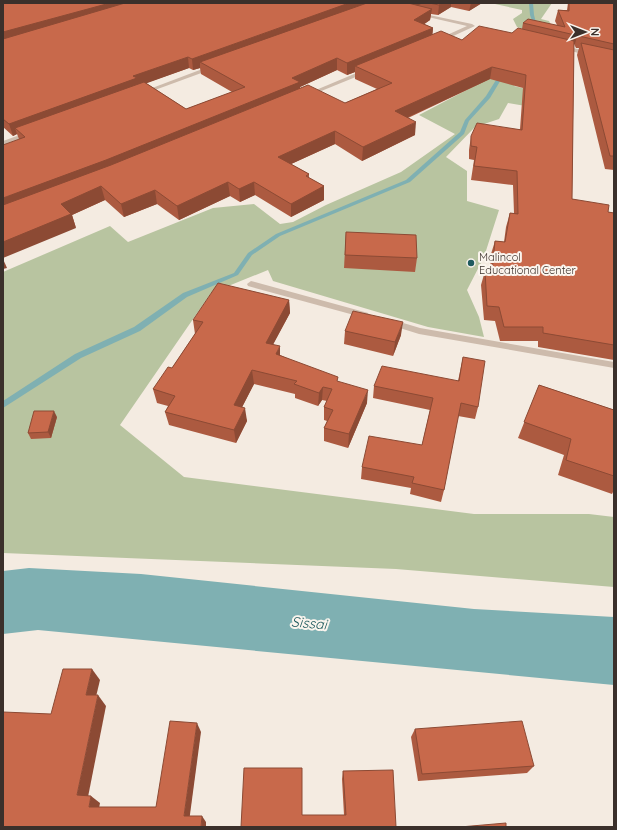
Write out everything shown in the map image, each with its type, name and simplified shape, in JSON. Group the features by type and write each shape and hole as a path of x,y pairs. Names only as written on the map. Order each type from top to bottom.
{"street":[{"path":"423,6 413,12 475,27 429,44"},
{"path":"557,46 614,60"},
{"path":"138,95 219,65"},
{"path":"300,98 373,68"},
{"path":"3,143 36,132"},
{"path":"251,284 427,332 614,364"}],"green space":[{"path":"552,3 541,19 549,21 552,27 535,32 517,27 513,19 522,13 522,10 495,4"},
{"path":"536,64 514,86 572,100 549,110 508,103 499,119 475,127 446,157 467,171 467,201 499,210 484,257 467,290 479,317 484,337 428,327 273,281 268,270 211,293 120,425 184,477 474,514 589,514 614,517 614,587 396,569 3,553 3,272 110,226 128,242 213,208 254,204 280,224 293,222 326,205 401,172 455,134 419,115 476,85 482,68"}],"water":[{"name":"Sissai","path":"29,568 141,574 474,609 614,617 614,685 38,630 3,634 3,571"}],"building":[{"path":"3,3 110,3 3,32"},
{"path":"125,3 349,3 192,59 188,57 133,76 137,78 9,124 3,119 3,39"},
{"path":"367,3 408,3 432,9 414,20 433,28 347,63 337,58 292,78 300,82 106,160 3,198 3,145 25,137 15,128 144,82 186,109 245,87 200,62"},
{"path":"429,3 442,3 439,5"},
{"path":"569,3 614,3 614,44 579,36 578,32 575,32 575,35 523,23 528,19 565,27 558,10 569,11"},
{"path":"479,26 512,33 518,28 574,41 572,199 609,205 608,212 614,213 614,345 543,333 543,327 504,327 499,307 487,306 485,271 492,272 495,241 505,242 510,213 518,214 517,171 474,166 477,147 471,146 471,136 477,123 522,130 526,75 492,67 395,111 416,122 363,147 335,131 278,157 309,174 306,176 324,186 291,204 254,182 239,189 228,182 177,206 155,190 121,204 101,186 61,204 71,214 3,242 3,205 111,165 308,85 345,103 392,83 355,66 441,31 462,40"},
{"path":"581,43 614,50 614,156 610,156"},
{"path":"346,232 416,235 417,258 345,255"},
{"path":"218,283 289,300 266,343 280,346 276,354 338,377 337,381 368,390 349,434 324,428 333,410 324,407 332,389 323,387 319,393 294,384 297,381 252,370 234,405 245,408 234,430 165,412 175,396 153,389 168,367 172,368 203,322 193,320"},
{"path":"353,311 403,322 395,342 345,331"},
{"path":"463,357 485,361 478,407 461,403 444,490 412,483 414,477 362,467 369,436 422,445 433,398 374,386 382,366 459,381"},
{"path":"539,385 614,410 614,476 566,460 571,439 524,422"},
{"path":"34,411 54,411 48,432 28,433"},
{"path":"63,669 92,669 86,695 98,695 77,795 91,796 89,807 156,807 170,721 197,723 184,816 202,816 201,827 3,827 3,712 51,714"},
{"path":"522,721 534,766 422,774 415,729"},
{"path":"244,768 302,768 302,815 346,815 343,771 393,770 396,827 241,827"},
{"path":"506,823 506,827 460,827"}],"waterway":[{"path":"531,3 532,15 537,29"},
{"path":"3,405 78,356 137,329 185,295 236,274 250,254 278,235 408,181 462,133 467,121 488,97 503,73"}],"place":[{"name":"Malincol Educational Center","path":"471,263"}]}
